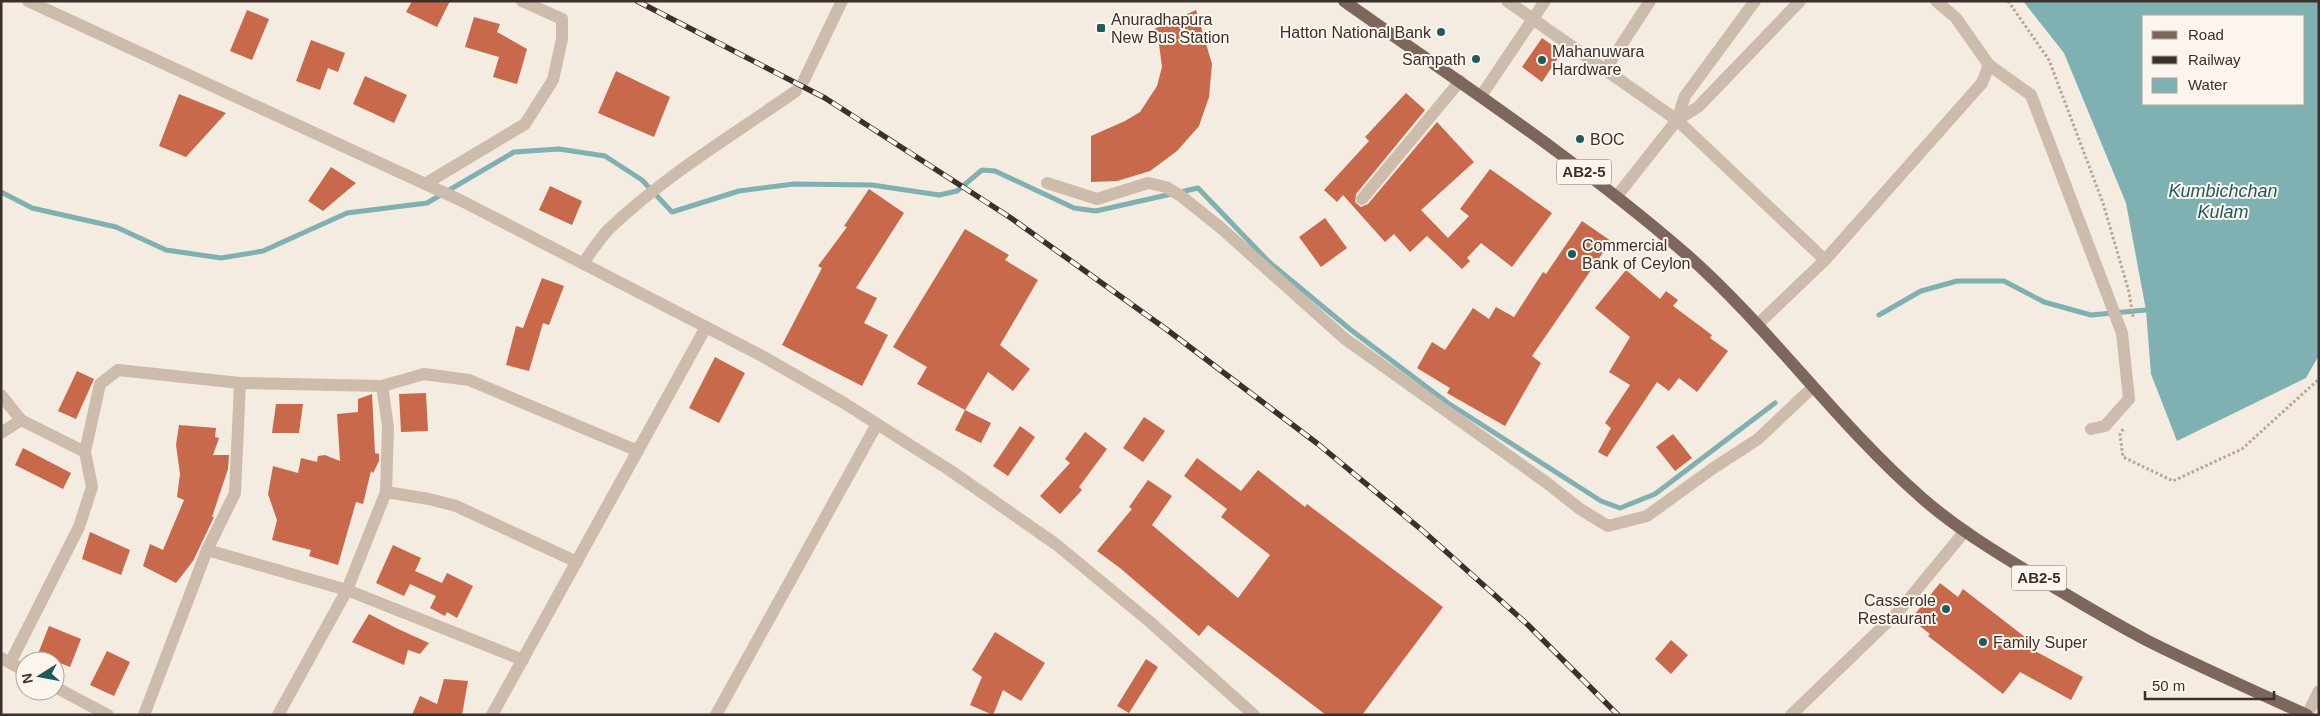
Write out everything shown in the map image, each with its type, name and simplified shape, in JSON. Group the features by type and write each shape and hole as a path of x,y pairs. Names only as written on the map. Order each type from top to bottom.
{"main road":[{"name":"AB2-5","path":"1344,1 1460,81 1617,196 1689,257 1757,325 1798,372 1889,468 1924,501 1965,531 2081,603 2148,640 2307,715"}],"street":[{"path":"28,1 460,200 762,356 951,471 1057,545 1150,622 1254,715"},
{"path":"430,187 525,124 554,80 562,39 562,19 522,1"},
{"path":"804,80 842,1"},
{"path":"1507,1 1677,120 1825,260"},
{"path":"1480,96 1545,1"},
{"path":"1605,70 1650,1"},
{"path":"1617,196 1677,120 1685,96 1755,1"},
{"path":"1677,120 1698,107 1800,1"},
{"path":"1936,1 1956,18 1989,65 2030,95 2122,333 2129,399 2104,426 2090,429"},
{"path":"1757,325 1825,260 1982,84 1989,65"},
{"path":"1362,199 1460,81"},
{"path":"583,263 607,231 664,183 796,91"},
{"path":"1047,184 1097,199 1148,183 1166,187 1181,196 1221,228 1344,338 1547,483 1580,509 1608,526 1647,516 1712,469 1758,439 1811,386"},
{"path":"492,715 706,326"},
{"path":"6,661 79,528 92,487 85,452 100,384 118,370 240,383 382,386 424,374 469,380 638,451"},
{"path":"144,715 207,550 235,493 240,383"},
{"path":"278,715 347,590 386,492 388,427 382,386"},
{"path":"1,395 21,420 85,452"},
{"path":"1,432 21,420"},
{"path":"716,715 876,424"},
{"path":"386,492 429,499 456,506 577,562"},
{"path":"1791,715 1899,611 1965,531"},
{"path":"207,550 347,590 523,660"},
{"path":"2307,715 2319,691"},
{"path":"65,692 108,715"}],"path":[{"path":"2008,1 2049,60 2103,203 2130,292 2133,320"},
{"path":"2125,427 2120,435 2123,457 2173,481 2242,449 2319,379"}],"water":[{"name":"Kumbichchan Kulam","path":"2023,1 2319,1 2319,355 2306,378 2177,441 2151,374 2146,310 2126,203 2064,53"}],"building":[{"path":"412,1 450,1 437,27 406,12"},
{"path":"247,10 269,19 252,60 230,51"},
{"path":"1196,10 1212,64 1209,97 1199,126 1177,151 1150,171 1117,181 1091,182 1091,136 1140,112 1157,86 1162,67 1159,44 1152,30"},
{"path":"474,17 500,24 497,32 527,49 517,84 493,77 499,57 465,47"},
{"name":"Mahanuwara Hardware","path":"1542,38 1562,52 1542,82 1522,67"},
{"path":"311,40 345,53 338,72 328,68 320,90 296,81"},
{"path":"616,71 670,97 654,137 598,113"},
{"path":"365,76 407,95 394,123 353,104"},
{"path":"1406,93 1425,110 1356,194 1355,202 1361,207 1368,204 1437,122 1474,162 1421,210 1448,238 1469,216 1460,209 1490,169 1552,213 1512,267 1481,243 1467,258 1470,261 1462,269 1427,236 1410,252 1394,234 1385,242 1343,195 1337,202 1324,190 1369,141 1365,137"},
{"path":"179,94 226,113 186,157 159,146"},
{"path":"331,167 356,183 323,211 308,201"},
{"path":"550,186 582,201 572,225 539,210"},
{"path":"869,189 904,213 856,288 877,298 864,323 888,335 862,386 782,345 822,268 818,266 847,227 844,226"},
{"path":"1325,218 1347,248 1321,267 1299,237"},
{"path":"1582,221 1611,241 1532,356 1541,363 1505,426 1447,393 1450,388 1417,368 1432,342 1445,350 1473,308 1489,319 1496,307 1514,317 1543,272 1546,274"},
{"path":"965,229 1009,255 1005,260 1038,280 1000,345 1030,369 1013,391 988,372 965,410 917,384 927,367 893,347"},
{"path":"1626,270 1660,299 1666,291 1678,300 1673,306 1712,335 1710,338 1728,351 1697,392 1679,378 1669,391 1657,382 1607,457 1598,452 1611,428 1605,423 1630,385 1609,372 1630,337 1595,308"},
{"path":"542,278 564,286 549,325 543,323 529,371 506,365 516,326 523,328"},
{"path":"715,357 745,373 719,423 689,408"},
{"path":"77,371 94,379 76,419 58,411"},
{"path":"426,393 428,431 401,432 399,394"},
{"path":"372,394 375,453 379,454 379,461 373,473 371,471 363,504 356,502 338,565 309,556 311,550 272,540 277,520 268,494 273,466 298,473 301,458 317,462 318,456 325,455 340,461 337,414 358,412 358,399"},
{"path":"276,404 303,404 299,433 272,433"},
{"path":"965,410 991,423 981,443 955,430"},
{"path":"1144,417 1165,431 1143,462 1123,448"},
{"path":"179,425 216,428 215,437 219,438 213,455 229,455 228,469 212,517 214,517 193,561 176,583 143,566 150,544 163,550 184,500 177,497 180,474 176,445"},
{"path":"1020,426 1035,437 1008,476 993,466"},
{"path":"1085,432 1107,449 1079,487 1082,490 1060,514 1040,496 1070,463 1065,459"},
{"path":"1673,434 1692,458 1675,471 1656,447"},
{"path":"23,448 71,473 63,489 15,465"},
{"path":"1197,458 1241,491 1258,470 1305,507 1307,504 1443,607 1362,715 1326,715 1208,625 1199,636 1120,568 1097,551 1132,509 1129,507 1148,480 1172,496 1152,525 1238,598 1270,555 1221,517 1227,509 1184,476"},
{"path":"90,532 130,550 121,575 82,559"},
{"path":"393,545 421,558 415,571 442,583 447,573 473,586 457,618 447,612 445,616 430,608 436,596 410,584 404,596 376,583"},
{"name":"Family Super","path":"1940,583 1958,597 1963,589 2038,647 2035,651 2083,677 2071,700 2020,672 2003,694 1928,636 1930,634 1911,619"},
{"path":"369,614 429,643 420,654 408,650 404,665 352,642"},
{"path":"49,626 81,639 70,667 65,665 65,651 39,651"},
{"path":"995,632 1045,663 1021,701 1003,690 993,715 970,705 982,677 972,670"},
{"path":"1671,640 1688,655 1671,674 1655,659"},
{"path":"107,651 130,662 114,696 90,685"},
{"path":"1146,659 1158,667 1129,713 1117,706"},
{"path":"444,679 468,681 462,715 412,715 420,696 437,704"}],"waterway":[{"path":"1,192 32,208 116,227 166,250 221,258 263,251 347,213 427,203 514,152 559,149 605,156 642,180 672,212 739,191 794,184 872,185 939,195 957,191 982,170 995,171 1074,208 1096,211 1198,188 1269,262 1351,330 1448,403 1601,501 1620,508 1655,494 1775,403"},
{"path":"1879,315 1921,291 1957,281 2004,281 2044,302 2091,315 2146,310"}],"railway":[{"path":"637,1 825,98 1011,218 1166,329 1318,444 1423,531 1527,624 1618,715"}],"place":[{"name":"Anuradhapura New Bus Station","path":"1101,28"},
{"name":"Hatton National Bank","path":"1441,32"},
{"name":"Sampath","path":"1476,59"},
{"name":"Mahanuwara Hardware","path":"1542,60"},
{"name":"BOC","path":"1580,139"},
{"name":"Commercial Bank of Ceylon","path":"1572,254"},
{"name":"Casserole Restaurant","path":"1946,609"},
{"name":"Family Super","path":"1983,642"}]}
